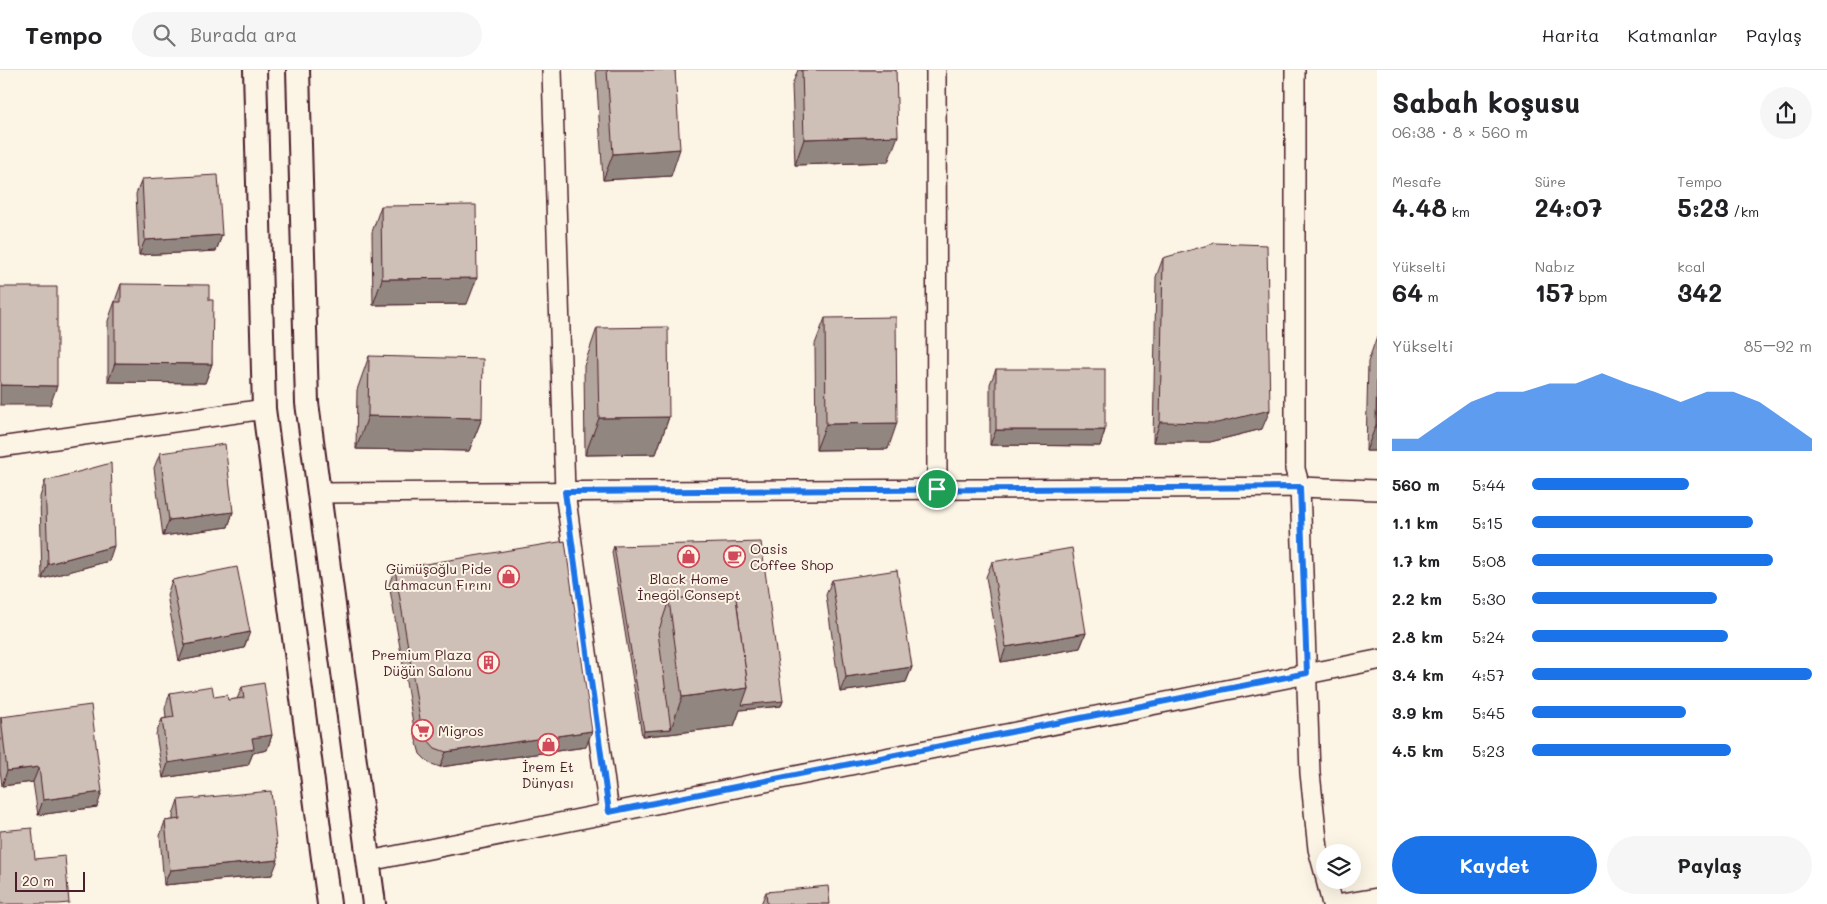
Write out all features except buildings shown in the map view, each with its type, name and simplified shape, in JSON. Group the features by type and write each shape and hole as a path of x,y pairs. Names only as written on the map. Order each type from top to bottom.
{"street":[{"path":"255,70 264,410 329,904"},
{"path":"298,70 307,403 374,904"},
{"path":"552,70 565,492 609,812"},
{"path":"936,70 937,489"},
{"path":"1295,70 1295,469 1300,487 1310,773 1317,844"},
{"path":"0,446 264,410"},
{"path":"319,493 1300,487 1377,490"},
{"path":"368,861 1377,660"},
{"path":"1328,889 1332,904"},
{"path":"1341,904 1377,898"}],"place":[{"name":"Black Home İnegöl Consept","path":"689,556"},
{"name":"Oasis Coffee Shop","path":"734,556"},
{"name":"Gümüşoğlu Pide Lahmacun Fırını","path":"508,576"},
{"name":"Premium Plaza Düğün Salonu","path":"488,662"},
{"name":"Migros","path":"422,730"},
{"name":"İrem Et Dünyası","path":"548,744"}],"route":[{"path":"1300,487 1307,673 609,812 565,492 937,489 1300,487"}]}
